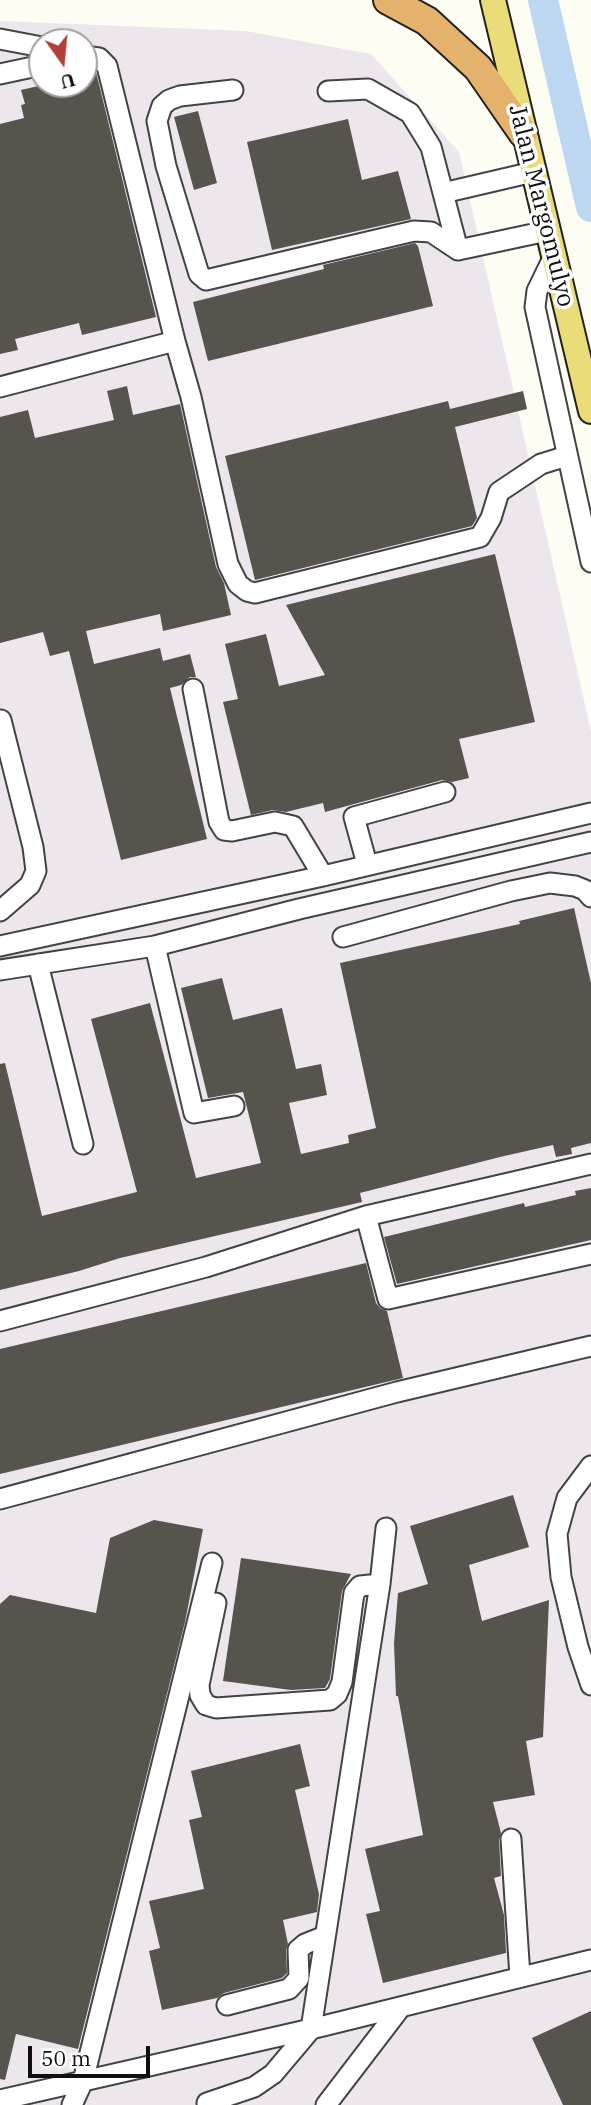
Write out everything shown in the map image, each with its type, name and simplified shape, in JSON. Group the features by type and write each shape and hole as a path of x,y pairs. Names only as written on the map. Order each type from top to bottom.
{"highway":[{"path":"388,0 428,21 478,68 523,133"}],"main road":[{"name":"Jalan Margomulyo","path":"493,0 591,411"}],"lane":[{"path":"0,39 28,44"},
{"path":"98,58 107,66 191,397 228,564 238,584 247,592 255,593 480,537 491,518 499,492 541,464 567,456"},
{"path":"0,74 28,68"},
{"path":"328,91 368,89 410,113 431,147 458,250"},
{"path":"233,90 180,96 169,100 162,106 158,121 166,166 199,274 206,280 414,231 431,232 458,250 547,231"},
{"path":"443,193 533,172"},
{"path":"554,257 537,291 536,307 591,562"},
{"path":"0,387 176,341"},
{"path":"192,689 219,822 224,830 232,831 275,822 293,826 323,876"},
{"path":"0,911 30,885 36,872 33,847 1,720"},
{"path":"367,864 354,817 446,792"},
{"path":"0,946 323,876 591,813"},
{"path":"0,970 155,946 299,909 591,842"},
{"path":"456,874 464,904"},
{"path":"343,937 550,883 575,886 585,890 591,897"},
{"path":"155,946 194,1113 234,1106"},
{"path":"38,964 83,1144"},
{"path":"0,1321 206,1267 366,1216 591,1164"},
{"path":"366,1216 388,1299 591,1254"},
{"path":"0,1499 397,1392 591,1346"},
{"path":"591,1466 567,1498 557,1534 561,1577 591,1685"},
{"path":"207,2103 254,2087 274,2074 311,2029 380,1584 386,1528"},
{"path":"72,2105 83,2081 212,1563"},
{"path":"216,1603 199,1685 205,1705 216,1708 330,1700 337,1694 342,1682 354,1594 360,1586 380,1584"},
{"path":"511,1839 520,1977"},
{"path":"228,2005 289,1989 299,1978 298,1950 305,1944 325,1936"},
{"path":"0,2101 311,2029 591,1960"},
{"path":"326,2105 401,2007"}],"shaded area":[{"path":"0,21 246,31 371,54 459,152 591,731 591,2105 0,2105"}],"building":[{"path":"98,80 156,317 82,335 79,323 15,339 18,350 0,354 0,124 24,118 21,105 25,104 21,90 28,88 28,98 98,98"},
{"path":"198,111 217,183 194,190 174,117"},
{"path":"348,119 362,180 398,171 411,219 272,250 247,142"},
{"path":"415,243 433,306 208,361 193,302 324,269 323,265"},
{"path":"127,386 133,415 180,404 216,567 224,583 231,615 163,631 160,614 86,631 94,664 160,648 163,661 190,654 196,677 190,677 181,685 170,688 207,839 121,860 69,651 50,656 43,632 0,643 0,417 28,410 35,438 114,420 107,391"},
{"path":"523,391 527,409 455,427 477,518 472,526 255,580 225,456 448,401 450,409"},
{"path":"495,554 535,722 459,739 469,778 452,782 442,780 325,812 323,803 286,812 273,810 251,815 223,702 238,699 225,644 266,634 279,686 325,675 286,605"},
{"path":"574,908 591,983 591,1143 571,1148 572,1154 556,1157 553,1145 500,1157 360,1193 362,1202 120,1258 0,1290 0,1064 5,1063 42,1216 137,1192 91,1019 150,1003 196,1178 261,1163 243,1092 208,1098 181,988 222,978 233,1020 282,1008 296,1069 321,1064 327,1095 289,1103 301,1154 349,1143 348,1135 376,1128 340,963 520,924 519,921"},
{"path":"591,1188 591,1240 397,1284 384,1237 524,1203 525,1207 576,1195 575,1191"},
{"path":"366,1263 376,1303 387,1311 403,1378 0,1474 0,1349"},
{"path":"513,1495 529,1547 469,1565 482,1621 549,1600 543,1737 526,1741 535,1795 493,1802 501,1833 501,1876 494,1878 504,1915 506,1953 383,1983 366,1914 380,1911 365,1849 423,1835 396,1696 394,1643 398,1593 428,1584 410,1526"},
{"path":"154,1520 203,1529 185,1622 78,2049 16,2034 5,2080 0,2079 0,1604 10,1595 96,1613 110,1538"},
{"path":"241,1558 351,1574 342,1591 330,1679 325,1688 291,1690 223,1681"},
{"path":"300,1744 310,1786 295,1790 319,1894 317,1912 283,1920 288,1944 287,1973 282,1978 224,1993 217,1998 162,2010 149,1951 160,1948 149,1901 204,1889 189,1820 202,1817 191,1771"},
{"path":"591,2011 591,2105 563,2105 532,2038"}],"waterway":[{"path":"543,0 591,207"}]}
